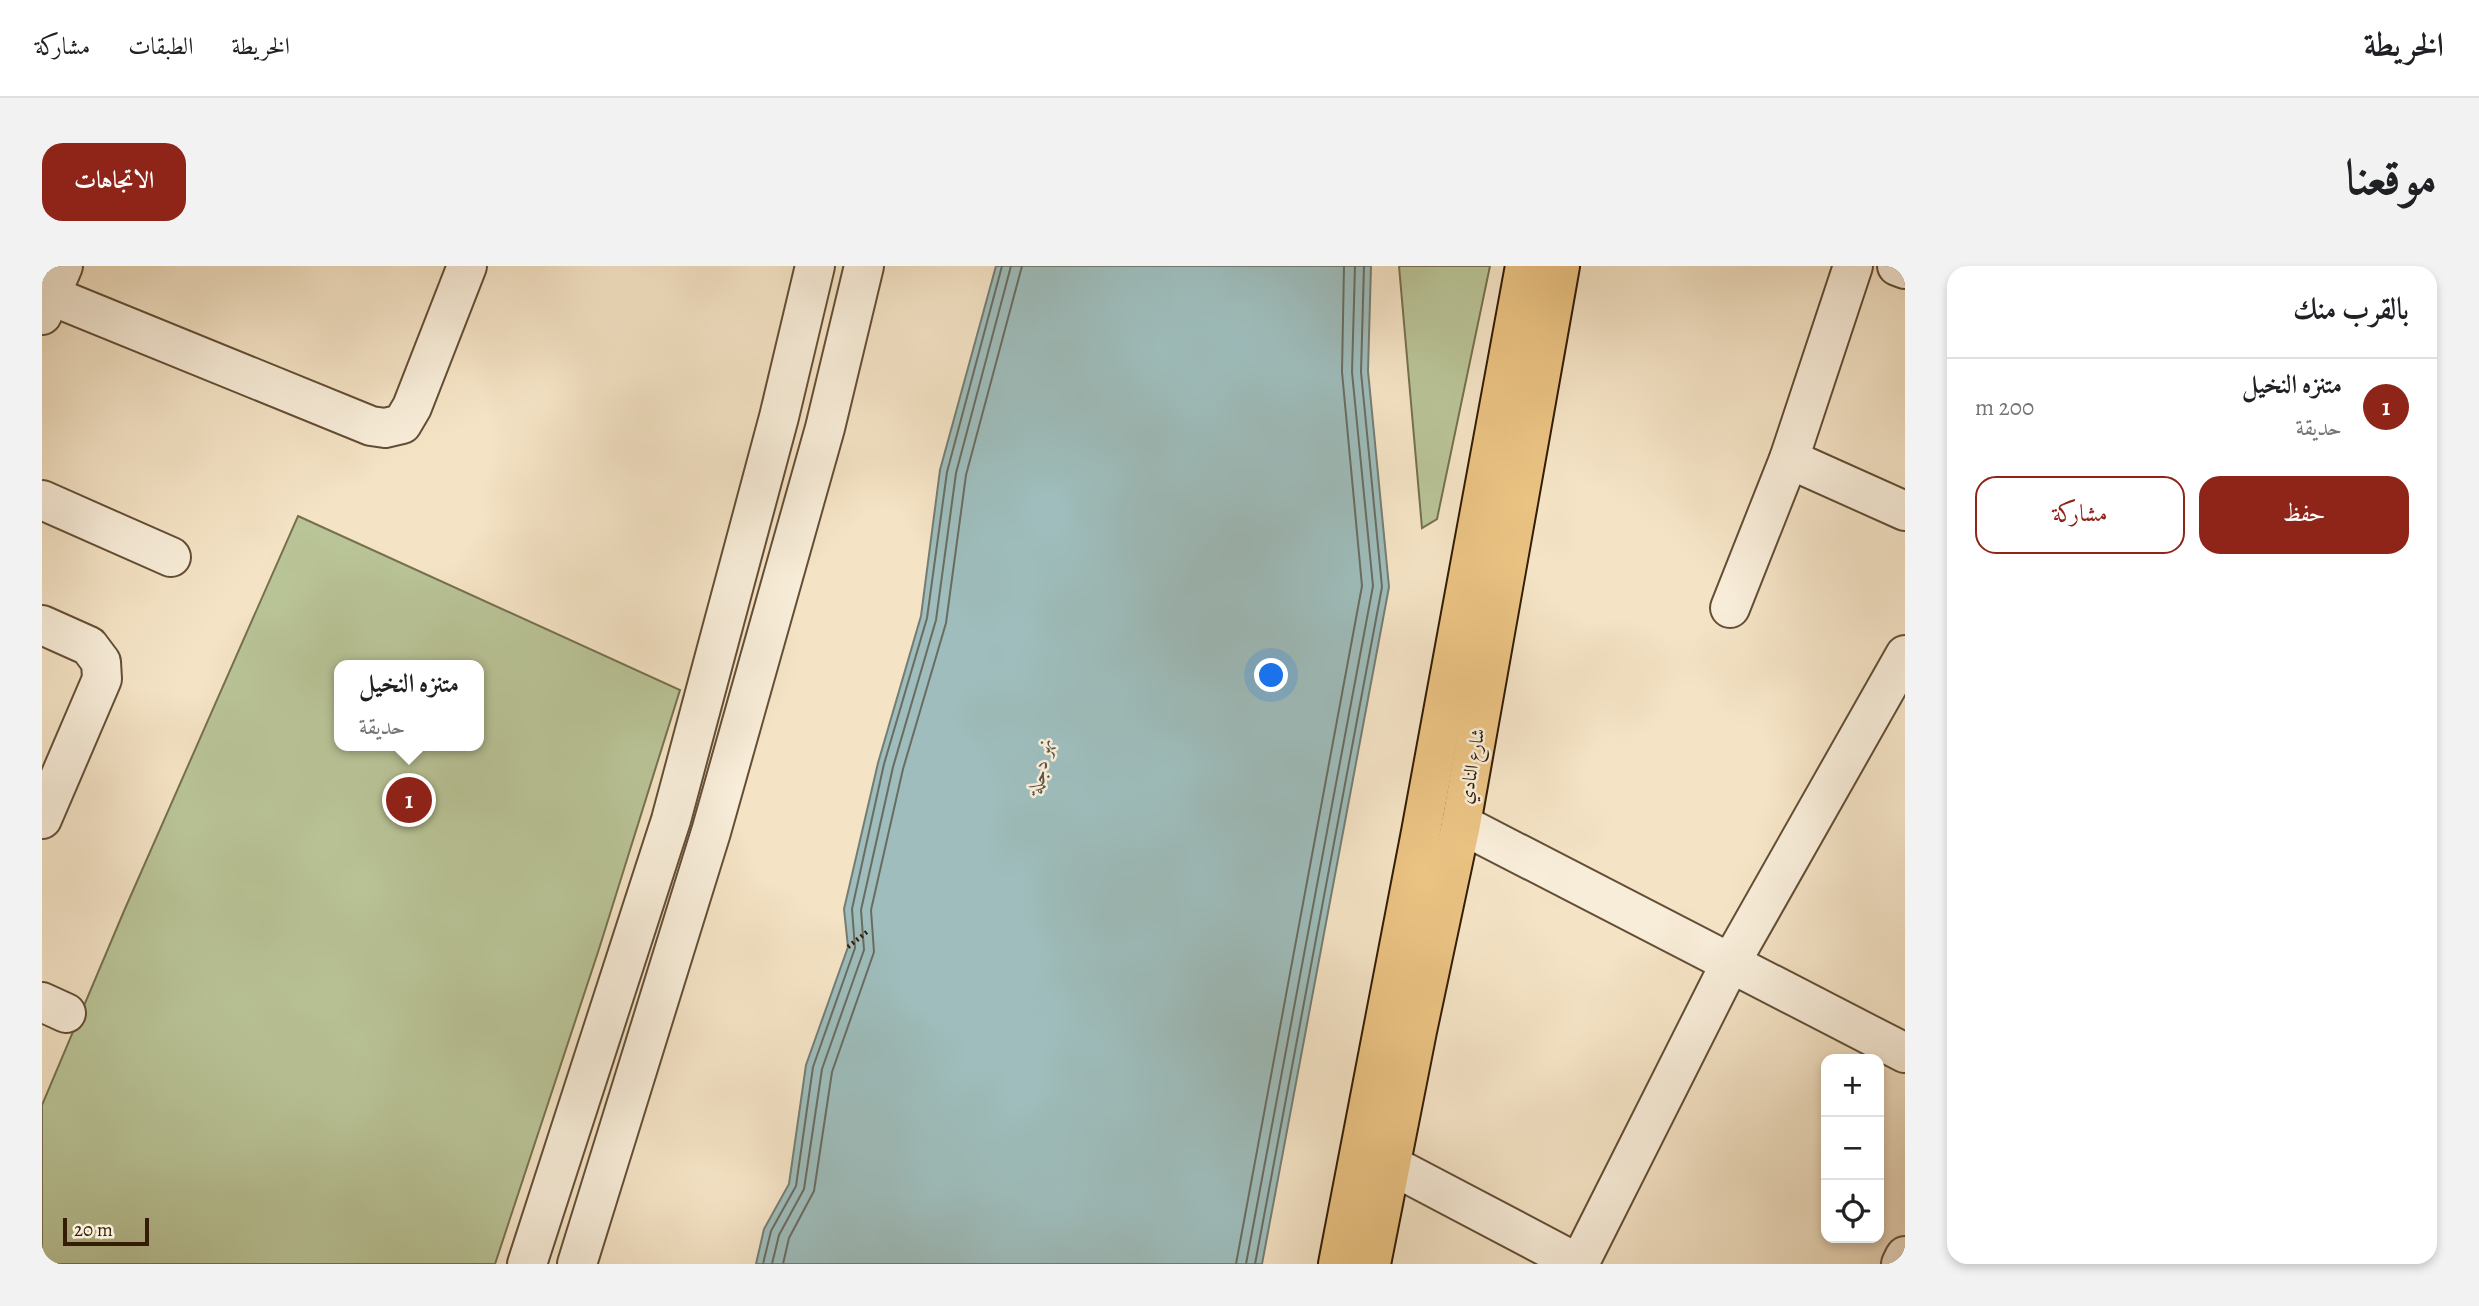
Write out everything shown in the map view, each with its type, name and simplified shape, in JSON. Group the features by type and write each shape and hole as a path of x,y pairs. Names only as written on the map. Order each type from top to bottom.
{"main road":[{"name":"شارع النادي","path":"1338,1264 1525,266"},
{"name":"شارع النادي","path":"1371,1264 1461,824 1560,266"}],"street":[{"path":"49,292 371,426 386,428 402,424 412,407 467,266"},
{"path":"527,1264 671,820 779,416 815,266"},
{"path":"577,1264 711,832 825,428 864,266"},
{"path":"1730,608 1788,459 1853,266"},
{"path":"1897,266 1905,270"},
{"path":"1788,459 1905,511"},
{"path":"42,499 171,557"},
{"path":"42,625 89,646 101,662 102,679 42,819"},
{"path":"1391,1165 1579,1264 1731,962 1905,655"},
{"path":"1461,824 1905,1053"},
{"path":"1901,1264 1905,1256"}],"path":[{"path":"848,947 868,931"}],"green space":[{"path":"1399,266 1490,266 1437,519 1422,528"},
{"path":"298,516 680,690 599,949 495,1264 42,1264 42,1105 124,911"}],"water":[{"name":"نهر دجلة","path":"996,266 1371,266 1368,371 1389,587 1262,1264 756,1264 764,1229 789,1184 806,1065 848,947 844,909 878,763 921,616 940,470"}],"place":[{"name":"متنزه النخيل","path":"409,800"}]}
